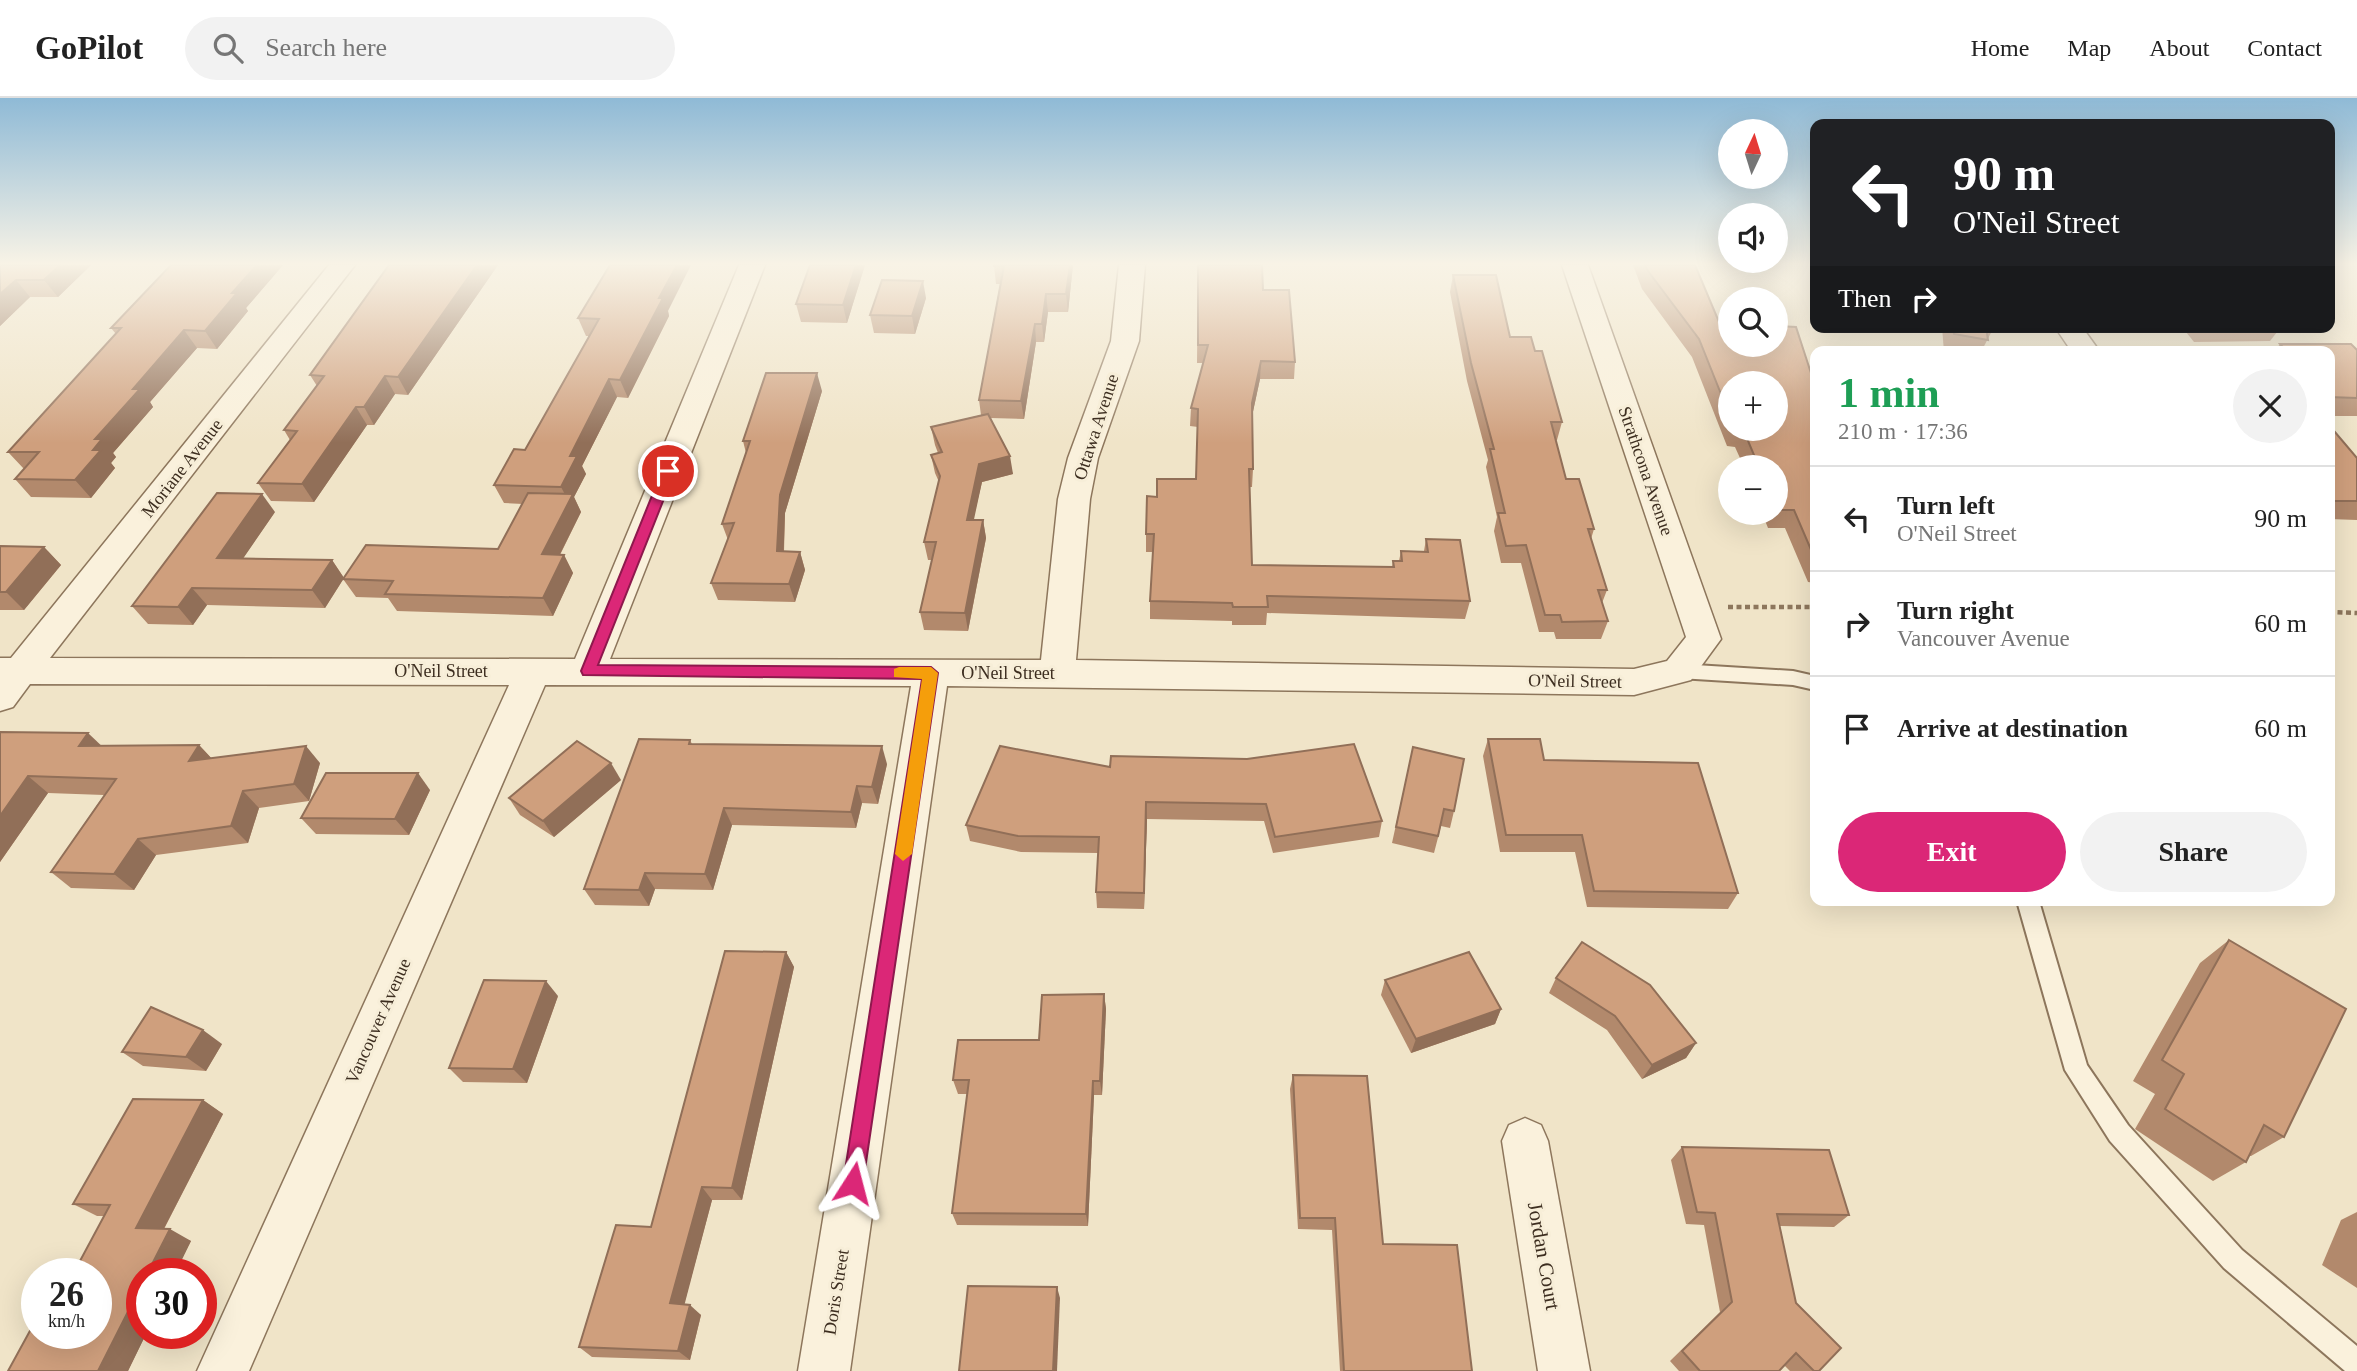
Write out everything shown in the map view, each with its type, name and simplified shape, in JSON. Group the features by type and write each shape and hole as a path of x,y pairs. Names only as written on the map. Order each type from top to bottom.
{"street":[{"name":"Moriane Avenue","path":"7,680 294,324"},
{"path":"588,671 728,324"},
{"name":"Ottawa Avenue","path":"1057,673 1074,499 1083,458 1125,341 1127,324"},
{"name":"Strathcona Avenue","path":"1596,324 1704,639 1679,671"},
{"name":"Vancouver Avenue","path":"223,1371 533,671"},
{"name":"O'Neil Street","path":"7,680 588,671 1057,673 1634,682 1679,671"},
{"name":"Doris Street","path":"824,1371 931,673"},
{"name":"Jordan Court","path":"1525,1142 1564,1371"}],"lane":[{"path":"1679,671 1793,678 1810,682"},
{"path":"2029,906 2077,1070 2119,1133 2234,1259 2357,1364"}],"path":[{"path":"1693,606 1810,607"},
{"path":"2335,612 2357,613"}],"building":[{"path":"114,324 211,324 205,331 184,330 133,389 140,389 95,439 102,439 93,450 101,450 75,480 15,479 39,452 8,452 121,328 111,328"},
{"path":"346,324 435,324 398,377 385,376 364,407 356,407 302,484 258,483 297,431 284,430 324,376 310,375"},
{"path":"596,324 649,324 620,380 609,379 570,456 577,456 561,487 494,485 514,449 525,450"},
{"path":"993,324 1035,324 1021,401 979,400"},
{"path":"1198,324 1292,324 1295,362 1261,361 1252,403 1253,469 1249,469 1252,565 1394,567 1393,561 1402,561 1401,551 1428,552 1426,539 1460,540 1470,601 1267,596 1268,607 1233,607 1232,603 1150,601 1154,534 1146,534 1147,496 1157,497 1157,479 1196,479 1198,409 1191,408 1208,345 1198,345"},
{"path":"1463,324 1507,324 1510,337 1531,337 1535,351 1542,351 1562,422 1551,422 1566,479 1579,479 1594,529 1588,529 1607,590 1598,590 1608,621 1562,622 1560,615 1545,615 1526,545 1506,546 1498,513 1505,513 1490,449 1494,449"},
{"path":"1688,324 1718,324 1718,357 1788,357 1788,327 1796,327 1810,370 1810,547 1794,510 1788,510 1788,455 1754,455 1748,441 1788,441 1788,371 1718,371 1718,386 1699,339"},
{"path":"1987,333 1988,340 1954,334"},
{"path":"2280,344 2351,344 2357,350 2357,398 2335,397 2335,346"},
{"path":"766,373 817,373 780,495 777,551 800,552 789,584 711,583 734,523 722,524 750,441 743,441"},
{"path":"988,414 1010,456 979,464 967,520 983,520 965,613 920,612 936,542 924,542 940,476 931,455 942,452 931,427"},
{"path":"2335,432 2357,458 2357,501 2335,501"},
{"path":"217,493 262,494 217,558 332,560 312,590 192,588 178,607 132,606"},
{"path":"528,493 573,494 542,554 564,555 543,598 385,594 393,581 343,579 366,545 498,549"},
{"path":"0,546 44,547 6,592 0,592"},
{"path":"0,732 88,733 79,746 199,745 189,761 306,746 294,784 243,791 231,826 138,839 114,874 51,872 116,779 28,776 0,816"},
{"path":"639,739 690,740 689,744 882,746 872,787 857,786 851,812 724,808 705,874 645,873 639,890 584,889"},
{"path":"1488,739 1540,739 1544,760 1698,763 1738,893 1594,891 1582,835 1506,835"},
{"path":"577,741 611,763 543,821 509,798"},
{"path":"1354,744 1382,821 1275,837 1266,804 1146,802 1144,893 1096,892 1099,837 1018,836 966,825 1000,746 1110,767 1111,756 1247,759"},
{"path":"1413,747 1464,759 1454,811 1444,809 1438,836 1396,827"},
{"path":"326,773 418,773 395,819 301,818"},
{"path":"2229,940 2346,1009 2284,1137 2264,1125 2246,1162 2165,1109 2184,1074 2162,1060"},
{"path":"1582,942 1650,985 1696,1043 1652,1065 1615,1016 1556,978"},
{"path":"725,951 786,952 732,1188 702,1187 670,1303 690,1305 678,1351 579,1347 616,1225 651,1227"},
{"path":"1469,952 1501,1009 1416,1039 1385,980"},
{"path":"484,980 546,981 513,1069 449,1068"},
{"path":"1104,994 1100,1081 1093,1081 1086,1214 952,1213 969,1080 953,1080 958,1040 1039,1040 1042,995"},
{"path":"151,1007 203,1030 186,1057 122,1052"},
{"path":"1293,1075 1367,1076 1383,1244 1457,1245 1472,1371 1344,1371 1335,1218 1300,1218"},
{"path":"133,1099 203,1100 136,1228 170,1229 155,1258 126,1258 126,1316 112,1343 112,1258 82,1258 110,1205 73,1204"},
{"path":"1682,1147 1829,1150 1849,1215 1777,1214 1796,1303 1841,1348 1819,1371 1814,1371 1796,1353 1779,1371 1700,1371 1682,1351 1732,1302 1715,1213 1697,1212"},
{"path":"968,1286 1057,1287 1053,1371 959,1371"},
{"path":"21,1347 109,1349 98,1371 8,1371"}],"slow traffic":[{"path":"899,673 931,673 903,854"}],"route":[{"path":"668,471 588,671 931,673 853,1183"}]}
